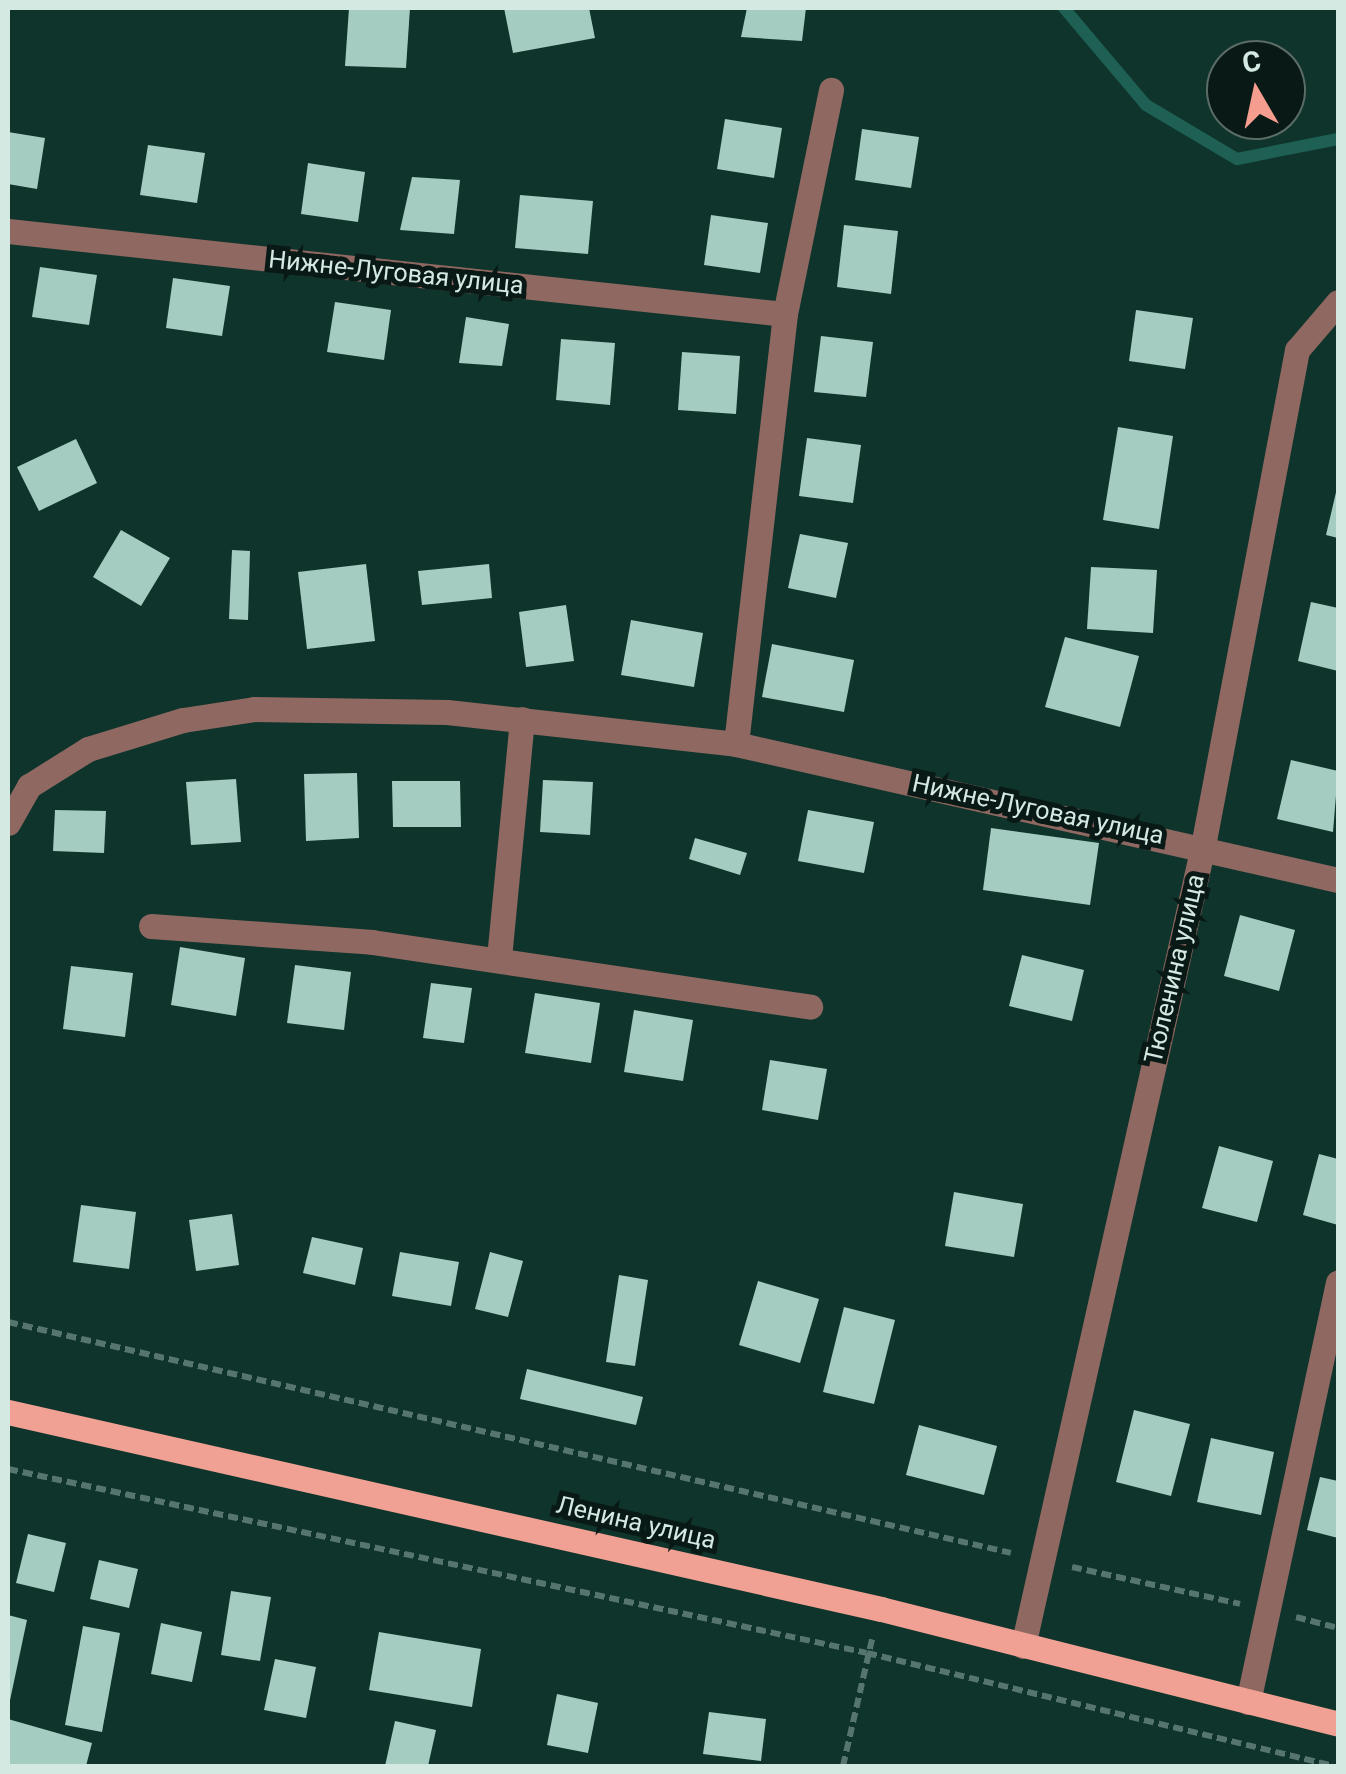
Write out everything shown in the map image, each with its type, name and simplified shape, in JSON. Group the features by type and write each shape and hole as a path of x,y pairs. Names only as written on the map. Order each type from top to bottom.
{"main road":[{"name":"Ленина улица","path":"8,1412 881,1609 1338,1724"}],"street":[{"path":"736,744 785,314 831,90"},
{"name":"Нижне-Луговая улица","path":"8,232 785,314"},
{"name":"Тюленина улица","path":"1023,1646 1203,846 1297,350 1338,302"},
{"name":"Нижне-Луговая улица","path":"8,823 29,786 88,749 183,720 254,708 447,712 736,744 1203,846 1338,880"},
{"path":"500,958 522,718"},
{"path":"150,926 372,942 810,1007"},
{"path":"1248,1702 1338,1283"}],"path":[{"path":"8,1322 1338,1628"},
{"path":"8,1469 867,1653 1333,1766"},
{"path":"842,1766 881,1609"}],"building":[{"path":"349,8 410,8 406,68 345,66"},
{"path":"504,8 589,8 595,38 513,53"},
{"path":"747,8 806,8 802,41 741,37"},
{"path":"725,119 782,128 774,178 717,169"},
{"path":"862,129 919,137 911,188 855,180"},
{"path":"8,132 45,138 37,189 8,184"},
{"path":"148,145 205,153 197,203 140,195"},
{"path":"308,163 365,172 358,222 301,214"},
{"path":"412,177 460,180 454,234 400,230"},
{"path":"520,195 593,201 588,254 515,248"},
{"path":"711,215 768,223 760,273 704,265"},
{"path":"844,225 898,231 891,294 837,287"},
{"path":"40,267 97,275 89,325 32,317"},
{"path":"173,278 230,286 222,336 166,328"},
{"path":"335,302 391,310 384,360 327,352"},
{"path":"1136,310 1193,318 1185,369 1129,361"},
{"path":"466,317 509,324 502,366 459,363"},
{"path":"821,336 873,342 866,397 814,392"},
{"path":"561,339 615,343 610,405 556,400"},
{"path":"682,352 740,356 736,414 678,410"},
{"path":"1118,427 1173,436 1159,529 1103,520"},
{"path":"807,438 861,445 853,503 799,496"},
{"path":"76,439 97,483 39,511 17,467"},
{"path":"1338,488 1338,538 1326,535"},
{"path":"121,530 170,558 141,606 93,577"},
{"path":"800,534 848,543 836,598 788,588"},
{"path":"232,550 250,551 248,620 229,619"},
{"path":"366,564 375,641 307,649 298,572"},
{"path":"489,564 492,598 422,605 418,571"},
{"path":"1091,567 1157,570 1153,633 1087,629"},
{"path":"1311,602 1338,608 1338,671 1298,661"},
{"path":"566,605 574,661 526,667 519,612"},
{"path":"631,620 703,633 694,687 621,675"},
{"path":"1065,637 1139,656 1120,727 1045,707"},
{"path":"772,644 854,660 844,712 762,697"},
{"path":"1291,760 1338,771 1333,832 1277,819"},
{"path":"357,773 359,838 306,841 304,774"},
{"path":"236,779 241,842 191,845 186,782"},
{"path":"543,780 593,782 590,835 540,832"},
{"path":"392,781 460,781 461,827 393,827"},
{"path":"55,810 106,811 104,853 53,851"},
{"path":"808,810 874,822 864,873 798,861"},
{"path":"991,828 1099,843 1090,905 983,890"},
{"path":"695,838 747,853 740,875 689,859"},
{"path":"1240,915 1295,930 1279,991 1224,976"},
{"path":"180,947 245,958 236,1016 171,1005"},
{"path":"1022,955 1084,970 1072,1021 1009,1006"},
{"path":"295,965 351,972 344,1030 287,1023"},
{"path":"71,966 133,973 125,1037 63,1029"},
{"path":"431,983 472,988 464,1043 423,1038"},
{"path":"535,993 600,1003 591,1063 525,1053"},
{"path":"634,1010 693,1020 683,1081 624,1072"},
{"path":"770,1060 827,1069 818,1120 762,1110"},
{"path":"1219,1146 1273,1161 1257,1222 1202,1208"},
{"path":"1319,1154 1338,1159 1338,1225 1303,1215"},
{"path":"954,1192 1023,1204 1014,1257 945,1246"},
{"path":"81,1205 136,1212 129,1269 73,1262"},
{"path":"232,1214 239,1265 196,1271 189,1220"},
{"path":"312,1237 363,1248 355,1285 303,1273"},
{"path":"400,1252 459,1262 451,1306 392,1296"},
{"path":"490,1252 523,1261 508,1317 475,1309"},
{"path":"619,1275 648,1280 635,1366 606,1362"},
{"path":"758,1281 819,1299 800,1363 739,1345"},
{"path":"844,1307 895,1320 874,1404 823,1392"},
{"path":"527,1369 643,1397 636,1425 520,1399"},
{"path":"1134,1410 1190,1424 1171,1496 1116,1482"},
{"path":"919,1425 997,1446 984,1495 906,1475"},
{"path":"1211,1438 1274,1452 1261,1515 1197,1502"},
{"path":"1320,1477 1338,1481 1338,1538 1307,1530"},
{"path":"28,1534 66,1543 54,1592 16,1583"},
{"path":"99,1560 138,1569 129,1608 90,1599"},
{"path":"231,1591 271,1597 260,1661 221,1655"},
{"path":"8,1615 27,1620 9,1705 8,1705"},
{"path":"161,1623 202,1632 192,1682 151,1674"},
{"path":"83,1626 120,1633 102,1732 65,1725"},
{"path":"379,1632 481,1649 472,1707 369,1690"},
{"path":"275,1659 316,1667 306,1718 264,1710"},
{"path":"557,1694 598,1703 588,1753 547,1745"},
{"path":"709,1712 766,1719 761,1761 703,1754"},
{"path":"8,1719 92,1743 86,1766 8,1766"},
{"path":"395,1721 436,1730 428,1766 385,1766"}],"waterway":[{"path":"1064,8 1146,105 1237,159 1338,139"}]}
